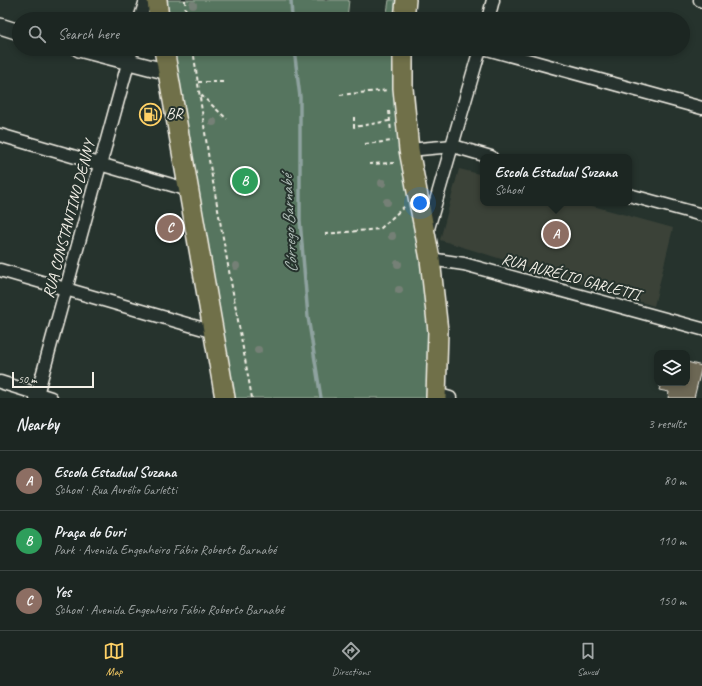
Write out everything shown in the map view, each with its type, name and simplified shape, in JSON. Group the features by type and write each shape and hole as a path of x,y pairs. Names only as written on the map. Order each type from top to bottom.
{"main road":[{"path":"157,0 158,12"},
{"path":"405,12 406,0"},
{"path":"165,56 214,332 224,398"},
{"path":"403,56 403,88 399,151 430,260 438,331 440,397"}],"street":[{"path":"142,12 146,0"},
{"path":"490,12 493,0"},
{"path":"0,26 12,30"},
{"path":"130,56 168,72"},
{"name":"RUA CONSTANTINO DENNY","path":"37,396 130,56"},
{"path":"425,239 478,56"},
{"path":"513,56 702,108"},
{"path":"0,135 101,163 189,190"},
{"path":"399,151 453,146 481,154"},
{"path":"632,196 702,215"},
{"name":"RUA AURÉLIO GARLETTI","path":"430,260 464,264 702,329"},
{"path":"0,270 214,332"},
{"path":"0,382 37,396 51,398"}],"path":[{"path":"185,0 186,12"},
{"path":"194,56 209,160 252,398"},
{"path":"198,82 226,82"},
{"path":"340,95 388,90"},
{"path":"200,94 227,119"},
{"path":"354,117 354,126 389,121"},
{"path":"365,144 399,151"},
{"path":"369,164 399,151"},
{"path":"325,234 380,229 406,205"}],"shaded area":[{"path":"459,169 480,174 480,206 593,206 673,228 654,306 440,240"}],"green space":[{"path":"163,0 349,0 348,12 164,12"},
{"path":"389,0 398,0 397,12 387,12"},
{"path":"172,56 395,56 398,121 431,332 428,398 231,398"}],"building":[{"path":"690,363 702,366 694,398 668,398 669,392 659,390 660,386 690,386"}],"waterway":[{"name":"Córrego Barnabé","path":"291,0 292,12"},
{"name":"Córrego Barnabé","path":"295,56 300,97 300,220 308,317 321,398"}],"place":[{"name":"BR","path":"151,114"},
{"name":"Praça do Guri","path":"245,181"},
{"name":"Yes","path":"170,228"},
{"name":"Escola Estadual Suzana","path":"556,234"}]}
